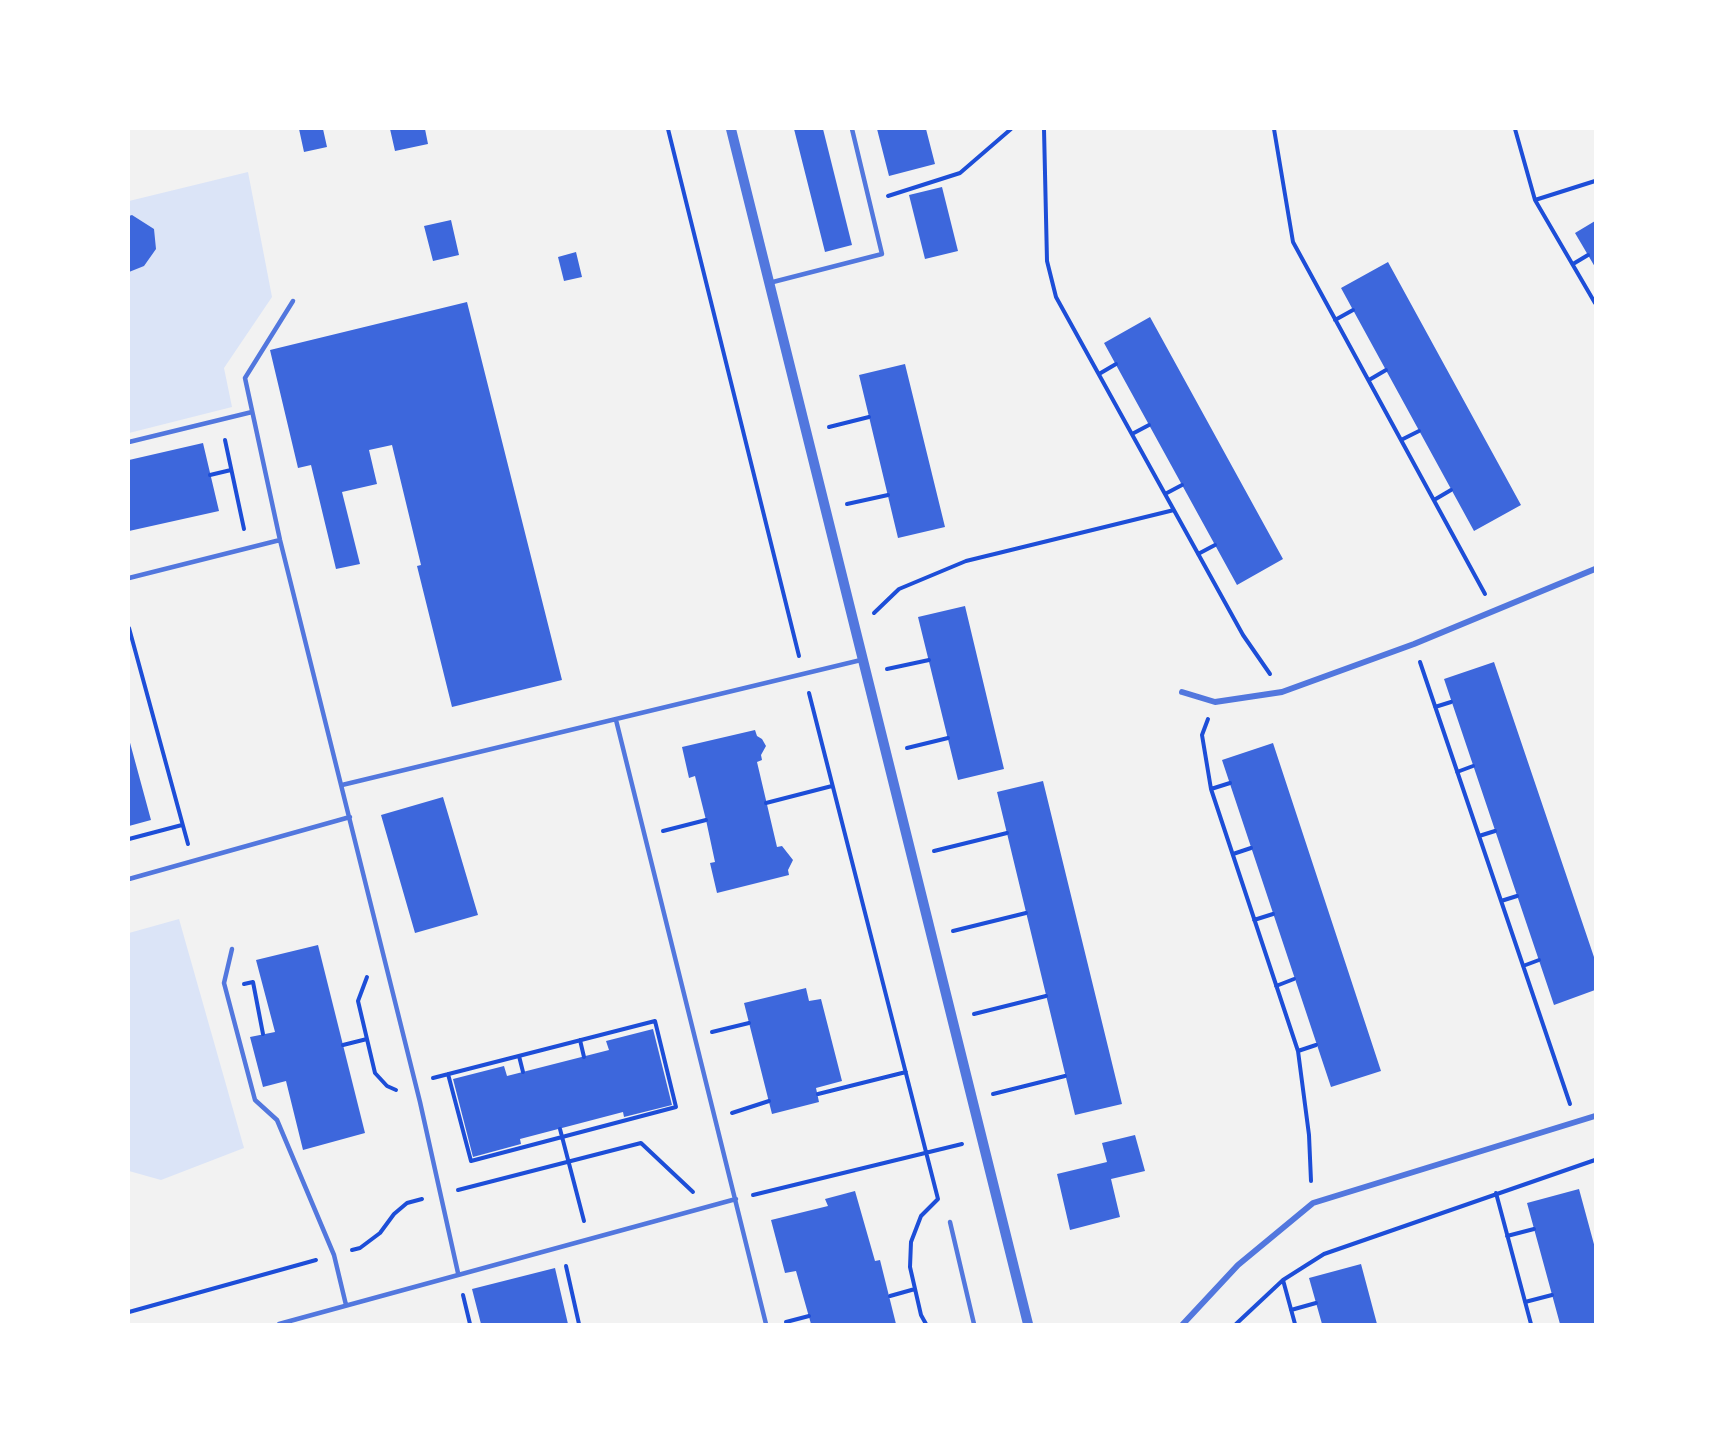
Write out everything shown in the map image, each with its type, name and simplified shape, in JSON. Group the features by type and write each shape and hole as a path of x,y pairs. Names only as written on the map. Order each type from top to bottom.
{"street":[{"path":"731,129 1028,1324"},
{"path":"1182,692 1215,702 1282,692 1414,644 1493,609 1595,569"},
{"path":"1183,1324 1238,1265 1313,1203 1595,1116"}],"lane":[{"path":"769,283 882,254 852,129"},
{"path":"293,301 245,378 280,540 420,1102 458,1273"},
{"path":"129,442 252,412"},
{"path":"129,578 280,540"},
{"path":"342,785 863,660"},
{"path":"616,720 766,1324"},
{"path":"129,879 350,817"},
{"path":"232,949 224,983 255,1100 277,1120 334,1255 346,1305"},
{"path":"279,1324 458,1273 736,1199"},
{"path":"950,1222 974,1324"}],"path":[{"path":"668,129 938,1199 921,1216 910,1242 910,1266 921,1315 926,1324"},
{"path":"869,202 960,173 1011,129"},
{"path":"1044,129 1047,261 1056,297 1243,635 1282,692"},
{"path":"1274,129 1293,242 1493,609"},
{"path":"1515,129 1535,200 1595,303"},
{"path":"1535,200 1595,181"},
{"path":"1573,264 1588,255"},
{"path":"1335,320 1353,310"},
{"path":"1098,374 1116,364"},
{"path":"1369,380 1386,370"},
{"path":"806,432 869,417"},
{"path":"220,420 248,547"},
{"path":"1132,434 1149,425"},
{"path":"1401,440 1419,430"},
{"path":"210,475 231,470"},
{"path":"1165,494 1182,485"},
{"path":"1434,500 1451,490"},
{"path":"825,510 888,495"},
{"path":"856,630 899,589 966,561 1174,510"},
{"path":"1198,554 1215,545"},
{"path":"129,628 180,818"},
{"path":"1414,644 1576,1122"},
{"path":"866,675 929,660"},
{"path":"1215,702 1202,735 1211,789 1298,1051 1309,1135 1313,1203"},
{"path":"1435,707 1451,702"},
{"path":"886,753 948,738"},
{"path":"1457,772 1473,766"},
{"path":"1211,789 1230,783"},
{"path":"766,803 832,786"},
{"path":"645,835 706,820"},
{"path":"129,839 183,825"},
{"path":"1479,836 1496,831"},
{"path":"912,856 1007,833"},
{"path":"1233,854 1251,848"},
{"path":"1501,901 1517,896"},
{"path":"932,936 1026,913"},
{"path":"1254,920 1273,914"},
{"path":"382,951 365,981 358,1001 375,1073 387,1086 420,1102"},
{"path":"1523,966 1539,960"},
{"path":"1276,986 1294,979"},
{"path":"953,1019 1046,996"},
{"path":"415,1082 655,1021 676,1107 471,1161 448,1074"},
{"path":"695,1036 749,1023"},
{"path":"343,1045 367,1039"},
{"path":"580,1040 584,1057"},
{"path":"1298,1051 1316,1045"},
{"path":"519,1055 523,1072"},
{"path":"818,1094 906,1072"},
{"path":"973,1099 1065,1076"},
{"path":"716,1119 769,1101"},
{"path":"560,1128 588,1239"},
{"path":"736,1199 983,1139"},
{"path":"129,1312 360,1248 380,1233 394,1214 407,1203 641,1143 708,1206"},
{"path":"1236,1324 1283,1280 1324,1254 1595,1160"},
{"path":"1496,1193 1531,1324"},
{"path":"1507,1236 1534,1229"},
{"path":"561,1246 579,1324"},
{"path":"458,1273 470,1324"},
{"path":"1283,1280 1295,1324"},
{"path":"890,1296 915,1289"},
{"path":"1525,1302 1552,1295"},
{"path":"1291,1310 1316,1303"},
{"path":"779,1324 809,1316"}],"shaded area":[{"path":"248,172 272,297 224,368 232,407 129,433 129,201"},
{"path":"179,919 244,1148 161,1180 129,1171 129,933"}],"building":[{"path":"299,129 323,129 327,147 304,152"},
{"path":"390,129 425,129 428,144 395,151"},
{"path":"794,129 823,129 852,245 825,252"},
{"path":"877,129 926,129 935,164 889,176"},
{"path":"942,187 958,251 925,259 909,195"},
{"path":"132,215 154,229 156,249 144,266 129,272 129,216"},
{"path":"451,220 459,255 433,261 424,226"},
{"path":"1595,221 1595,267 1575,233"},
{"path":"576,252 582,277 564,281 558,257"},
{"path":"1388,262 1521,505 1474,531 1341,288"},
{"path":"467,302 562,680 452,707 417,566 421,565 392,445 369,450 377,484 342,492 360,564 336,569 311,465 298,468 270,350"},
{"path":"1150,317 1283,559 1237,585 1104,343"},
{"path":"905,364 945,527 898,538 859,375"},
{"path":"203,443 219,511 129,531 129,460"},
{"path":"965,606 1004,769 958,780 918,617"},
{"path":"1494,662 1595,960 1595,990 1554,1005 1444,679"},
{"path":"755,730 766,746 761,755 762,760 757,762 777,847 782,846 793,860 788,870 789,875 717,893 710,863 715,862 706,820 695,776 689,778 682,747"},
{"path":"129,739 151,820 129,826"},
{"path":"1273,743 1381,1071 1331,1087 1222,760"},
{"path":"1043,781 1122,1104 1075,1115 997,792"},
{"path":"443,797 478,915 415,933 381,815"},
{"path":"318,945 365,1133 303,1150 286,1081 263,1087 250,1037 275,1032 256,960"},
{"path":"806,988 809,1001 821,999 842,1081 816,1088 819,1102 772,1114 744,1003"},
{"path":"653,1029 672,1105 624,1117 623,1112 520,1139 521,1144 473,1157 453,1079 504,1066 507,1076 609,1050 606,1041"},
{"path":"1135,1135 1145,1171 1111,1179 1120,1217 1070,1230 1057,1174 1107,1162 1102,1143"},
{"path":"1579,1189 1595,1248 1595,1324 1560,1324 1527,1203"},
{"path":"855,1191 875,1261 880,1260 896,1324 811,1324 796,1271 785,1273 771,1220 828,1206 825,1199"},
{"path":"1361,1264 1377,1324 1322,1324 1309,1278"},
{"path":"555,1268 568,1324 481,1324 472,1289"}]}
